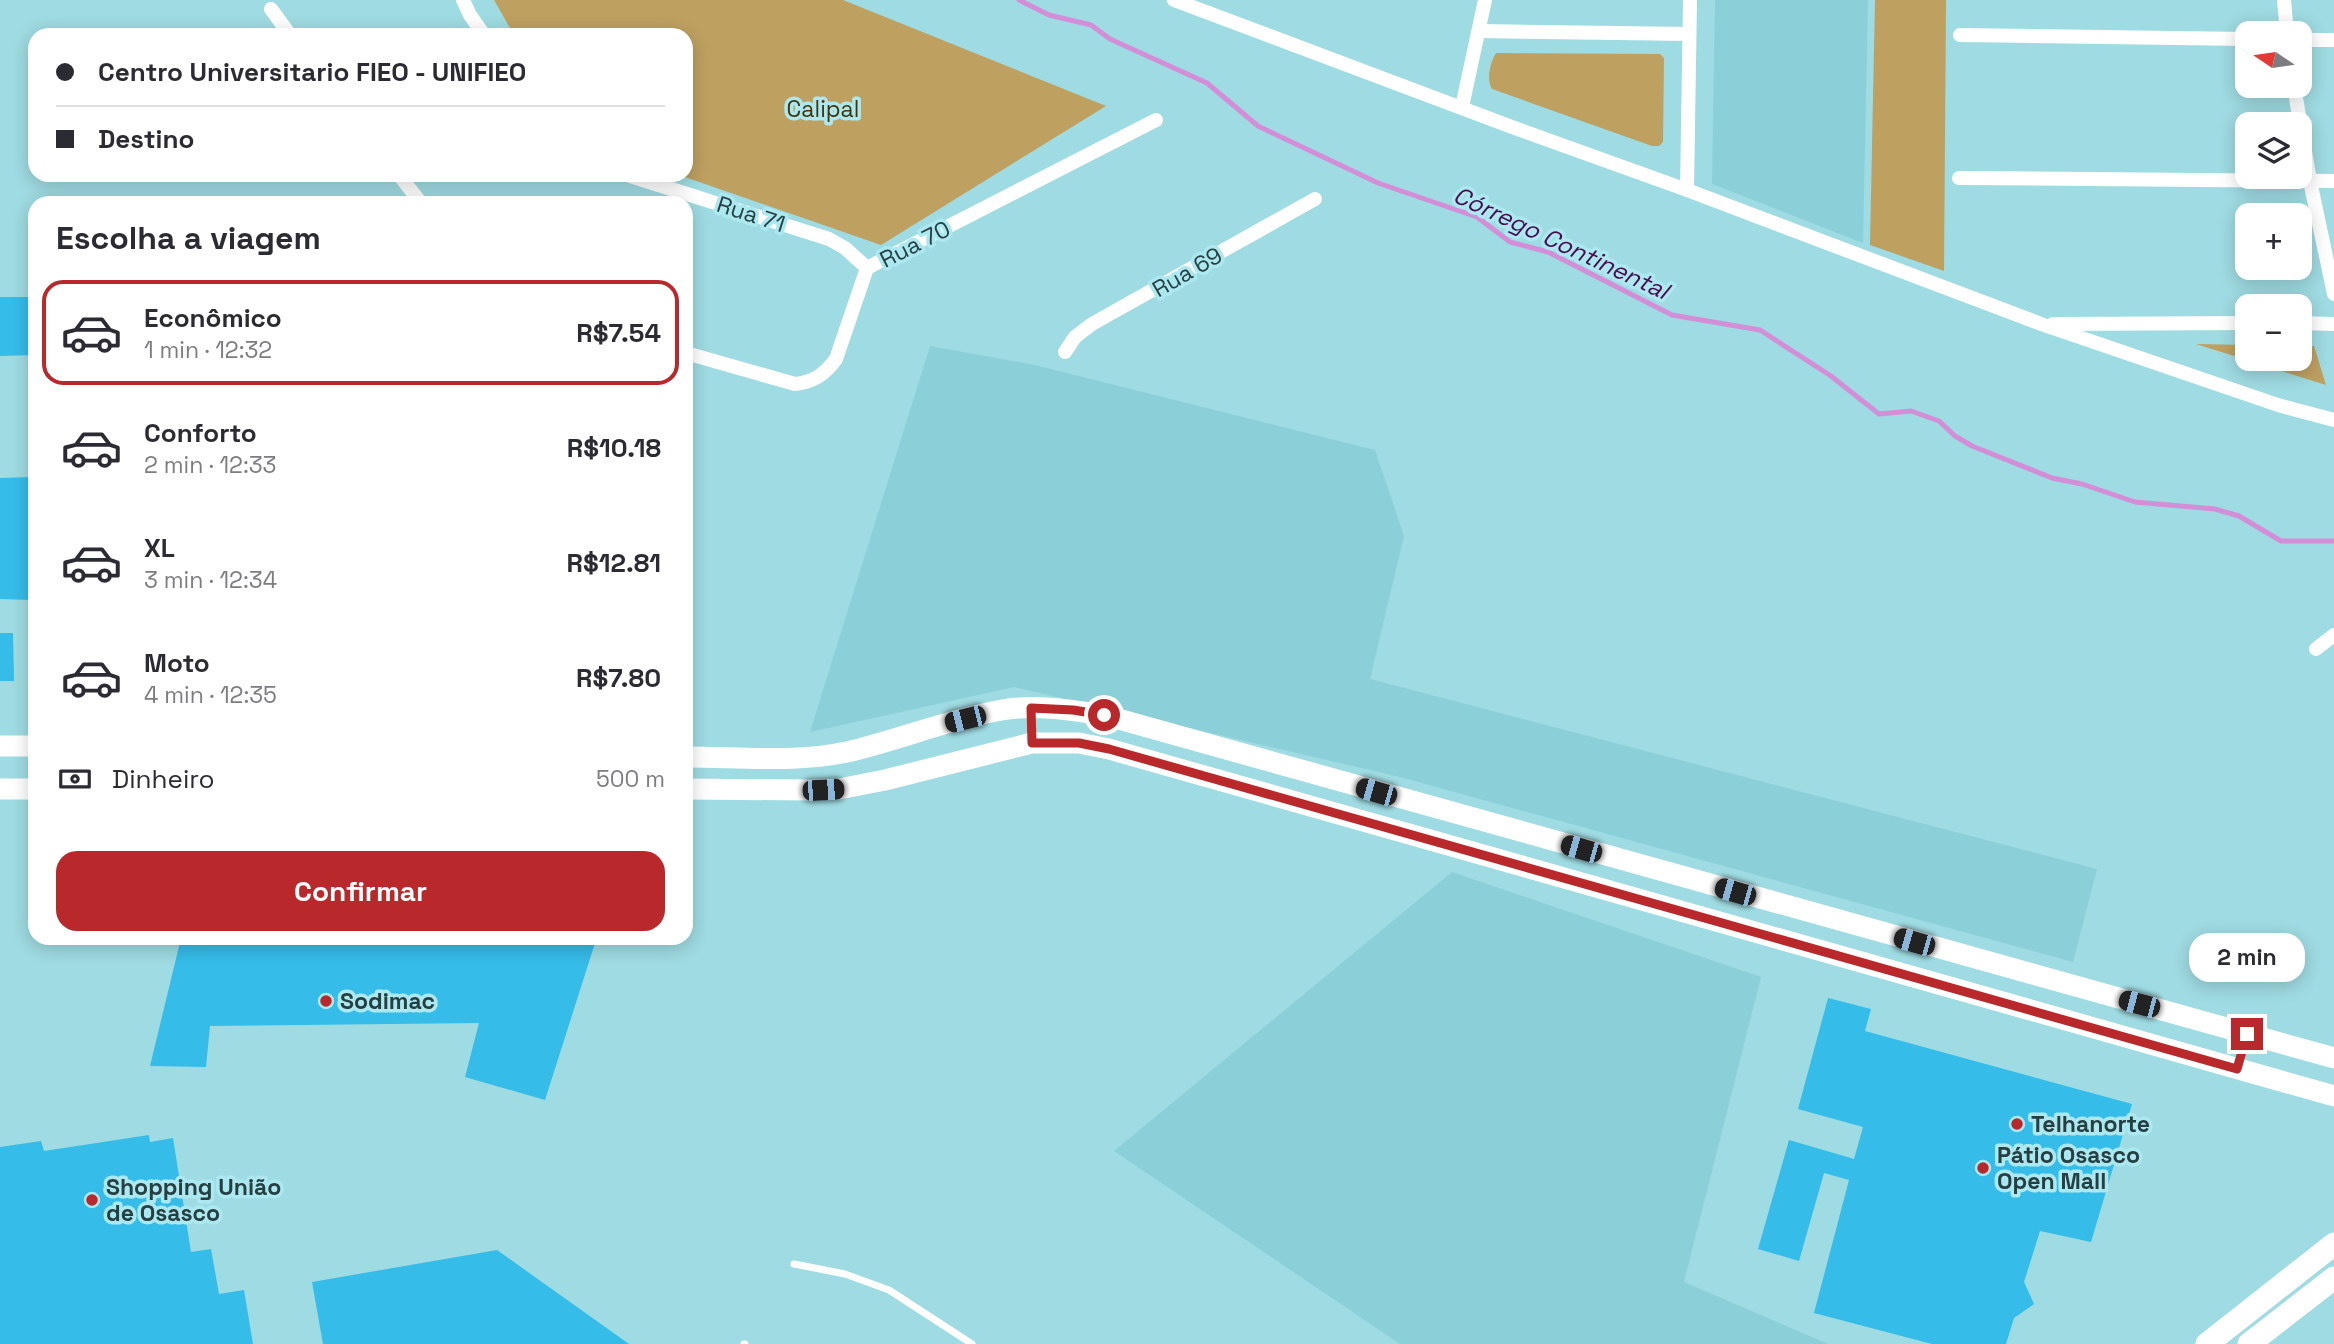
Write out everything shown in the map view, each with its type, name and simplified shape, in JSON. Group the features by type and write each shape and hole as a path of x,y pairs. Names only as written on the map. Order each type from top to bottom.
{"main road":[{"path":"1031,708 1032,743"},
{"path":"693,757 818,756 846,752 988,713 1031,708 1104,715 2334,1058"},
{"path":"988,713 1001,727 1005,749"},
{"path":"693,789 839,789 1032,743 1079,743 1109,749 2334,1096"},
{"path":"0,746 28,746"},
{"path":"693,763 737,757"},
{"path":"0,789 28,789"},
{"path":"2237,1069 2247,1034"},
{"path":"2207,1344 2334,1244"},
{"path":"2249,1344 2334,1278"}],"street":[{"path":"463,0 479,28"},
{"path":"1174,0 2041,324 2278,405 2334,420"},
{"path":"1462,107 1485,0"},
{"path":"1687,190 1689,0"},
{"path":"2284,0 2286,21"},
{"path":"271,9 285,28"},
{"path":"1479,31 1689,34"},
{"path":"1960,35 2235,39"},
{"path":"2312,40 2334,40"},
{"name":"Rua 70","path":"693,356 795,384 817,378 828,370 836,359 867,268 1156,120"},
{"path":"1959,178 2235,180"},
{"path":"2312,181 2334,181"},
{"path":"404,182 416,196"},
{"name":"Rua 71","path":"648,182 693,196"},
{"path":"2312,189 2334,294"},
{"name":"Rua 71","path":"693,196 829,239 845,248 867,268"},
{"name":"Rua 69","path":"1065,352 1075,337 1092,324 1315,199"},
{"path":"2041,324 2235,323"},
{"path":"2312,323 2334,324"},
{"path":"2316,649 2334,635"}],"lane":[{"path":"794,1264 845,1274 889,1290 972,1344"}],"shaded area":[{"path":"1715,0 1868,0 1863,243 1712,184"},
{"path":"930,346 1035,365 1375,450 1404,536 1370,679 2097,869 2073,962 1400,777 1014,687 810,732"},
{"path":"1452,872 1761,977 1684,1282 1828,1344 1400,1344 1114,1151"}],"green space":[{"name":"Calipal","path":"494,0 843,0 1106,106 881,245 693,180 693,28 510,28"},
{"path":"1875,0 1946,0 1944,271 1870,245"},
{"path":"1496,53 1660,54 1664,58 1663,142 1659,146 1652,146 1492,89 1490,71"},
{"path":"2196,344 2235,345 2235,356"},
{"path":"2314,346 2326,385 2282,371 2312,371"}],"building":[{"path":"0,297 28,297 28,355 0,356"},
{"path":"28,477 28,600 0,599 0,478"},
{"path":"0,633 13,633 14,681 0,681"},
{"name":"Sodimac","path":"179,945 594,945 545,1100 465,1077 479,1023 210,1026 206,1067 150,1066"},
{"name":"Pátio Osasco Open Mall","path":"1828,998 1871,1009 1865,1031 2132,1104 2091,1242 2040,1231 2024,1282 2034,1304 2014,1318 2006,1344 1932,1344 1814,1313 1849,1180 1824,1173 1799,1261 1758,1249 1789,1140 1854,1159 1863,1127 1798,1109"},
{"name":"Shopping União de Osasco","path":"149,1135 150,1142 173,1138 191,1252 211,1249 219,1294 244,1290 253,1344 0,1344 0,1147 41,1141 44,1151"},
{"name":"Shopping União de Osasco","path":"497,1250 629,1344 323,1344 312,1282"}],"waterway":[{"name":"Córrego Continental","path":"1019,0 1049,15 1091,25 1110,39 1207,83 1258,126 1378,183 1477,217 1510,242 1548,252 1672,315 1760,330 1831,376 1879,414 1911,411 1939,421 1955,436 1972,446 2052,478 2082,484 2135,502 2215,509 2239,516 2281,541 2334,541"}],"place":[{"name":"Sodimac","path":"326,1001"},
{"name":"Telhanorte","path":"2017,1124"},
{"name":"Pátio Osasco Open Mall","path":"1983,1168"},
{"name":"Shopping União de Osasco","path":"92,1200"}],"route":[{"path":"1104,715 1031,708 1032,743 1079,743 1109,749 2237,1069 2247,1034"}]}
